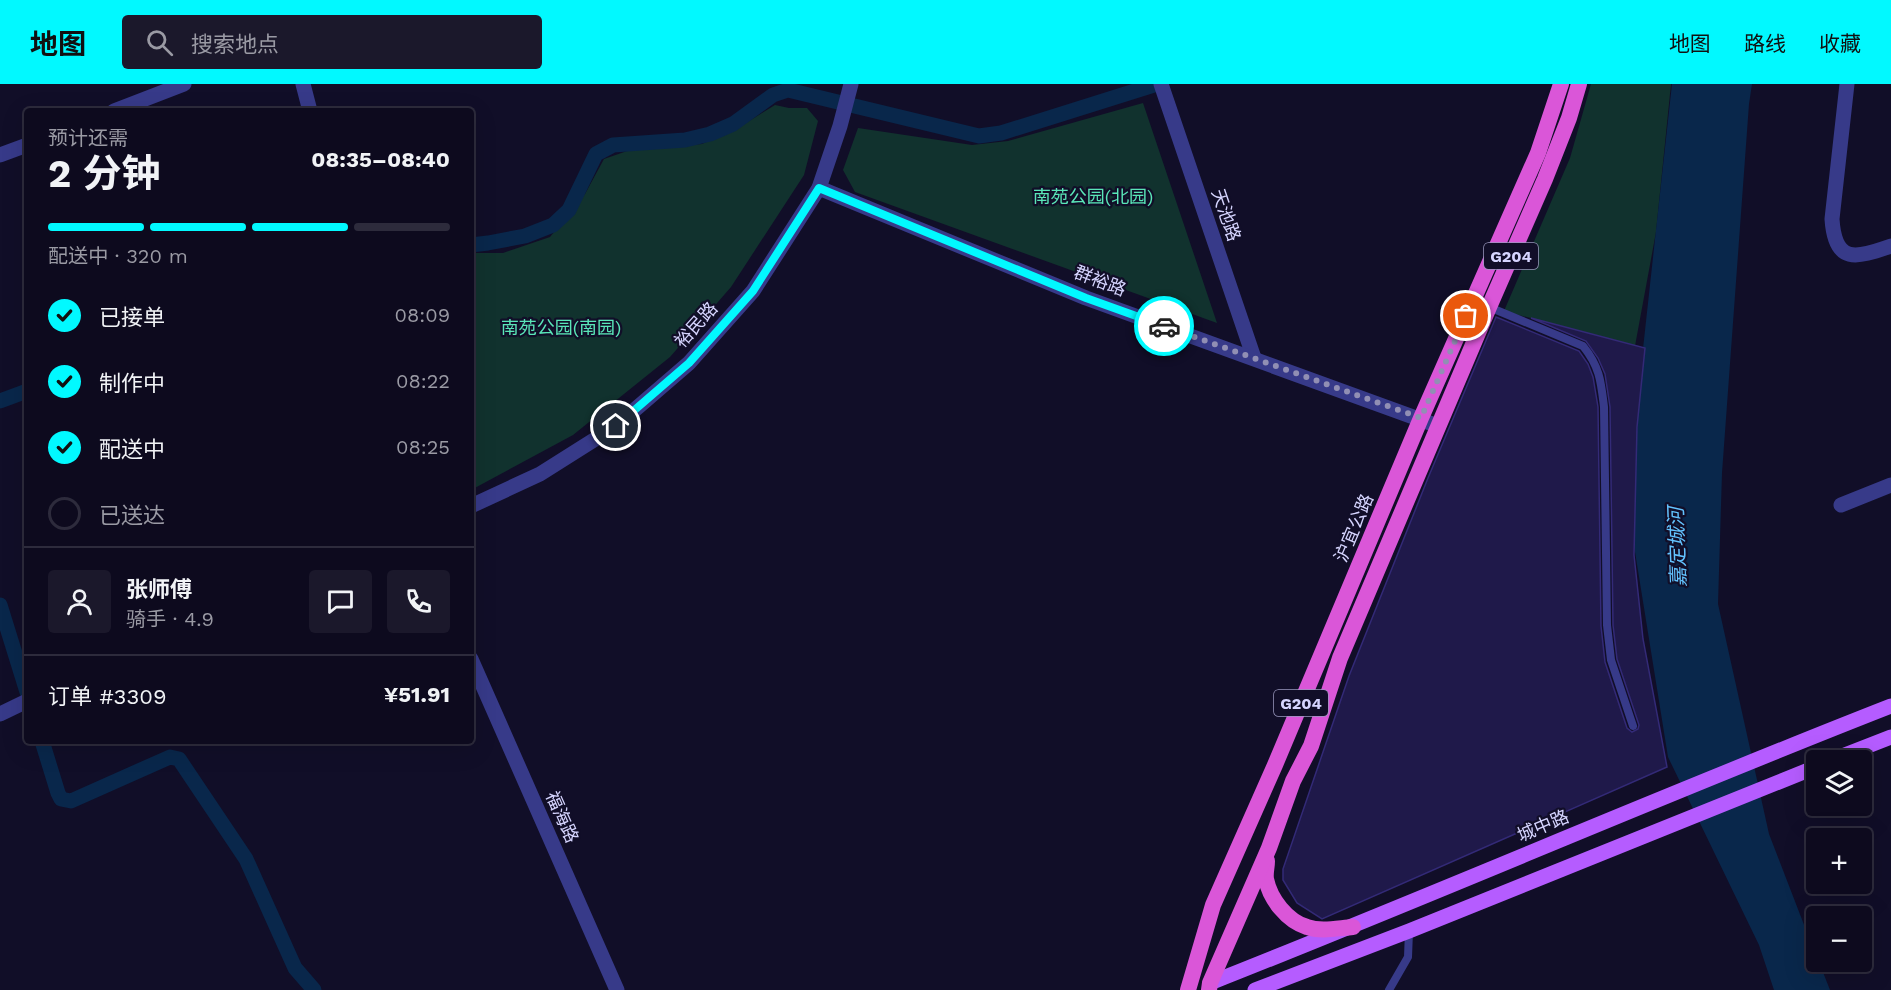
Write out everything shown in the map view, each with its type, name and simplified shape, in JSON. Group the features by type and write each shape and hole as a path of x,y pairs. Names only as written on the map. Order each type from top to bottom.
{"highway":[{"name":"沪宜公路","path":"1188,990 1213,905 1421,418 1538,153 1561,84"},
{"name":"沪宜公路","path":"1210,986 1269,848 1293,781 1311,746 1340,658 1545,179 1569,118 1579,84"},
{"path":"1269,848 1266,876 1269,890 1276,904 1290,918 1306,927 1320,930 1353,927"}],"main road":[{"name":"城中路","path":"1210,986 1667,795 1891,706"},
{"path":"1857,750 1891,736"},
{"path":"1256,990 1409,931 1806,771"}],"street":[{"path":"122,108 184,84"},
{"path":"303,84 309,108"},
{"name":"裕民路","path":"474,505 540,474 616,426 689,363 753,291 819,188 840,126 851,84"},
{"path":"1847,84 1832,219 1833,237 1840,249 1861,257 1891,246"},
{"name":"天池路","path":"1163,89 1254,358"},
{"path":"0,155 24,146"},
{"name":"群裕路","path":"819,188 1086,298 1438,426"},
{"path":"1841,505 1891,485"},
{"name":"福海路","path":"474,666 617,990"},
{"path":"1,713 24,702"}],"lane":[{"path":"1489,307 1583,346 1594,360 1600,376 1605,407 1607,625 1611,660 1633,726"},
{"path":"1389,990 1408,957 1409,931"}],"green space":[{"path":"1591,84 1671,84 1656,232 1635,346 1504,311 1570,158"},
{"name":"南苑公园(北园)","path":"1143,103 1217,323 855,192 843,170 858,128 972,145 1008,141"},
{"name":"南苑公园(南园)","path":"775,105 807,108 818,121 804,175 731,287 670,357 573,435 474,488 474,253 503,253 550,237 585,194 604,159 633,149 702,144 746,123"}],"water":[{"name":"嘉定城河","path":"1672,84 1752,84 1722,473 1718,604 1769,834 1806,930 1806,972 1823,972 1830,990 1774,990 1759,945 1668,757 1631,527 1641,367"}],"building":[{"path":"1496,317 1579,351 1593,377 1598,407 1601,626 1605,662 1627,728 1632,732 1638,729 1639,725 1617,659 1613,625 1610,407 1605,374 1598,358 1586,341 1531,318 1645,348 1637,427 1634,555 1643,639 1667,767 1322,919 1297,903 1283,880 1283,869 1349,676 1428,478"}],"waterway":[{"path":"474,245 525,236 553,225 569,210 596,154 613,145 685,140 710,134 733,124 773,95 788,90 979,136 1001,133 1157,84"},
{"path":"0,401 24,392"},
{"path":"0,605 24,682"},
{"path":"43,744 58,793 61,799 71,801 170,757 179,759 246,859 295,968 314,990"}],"way so far":[{"path":"1164,326 1421,418 1466,316"}],"route":[{"path":"616,426 689,363 753,291 819,188 1086,298 1164,326"}]}
